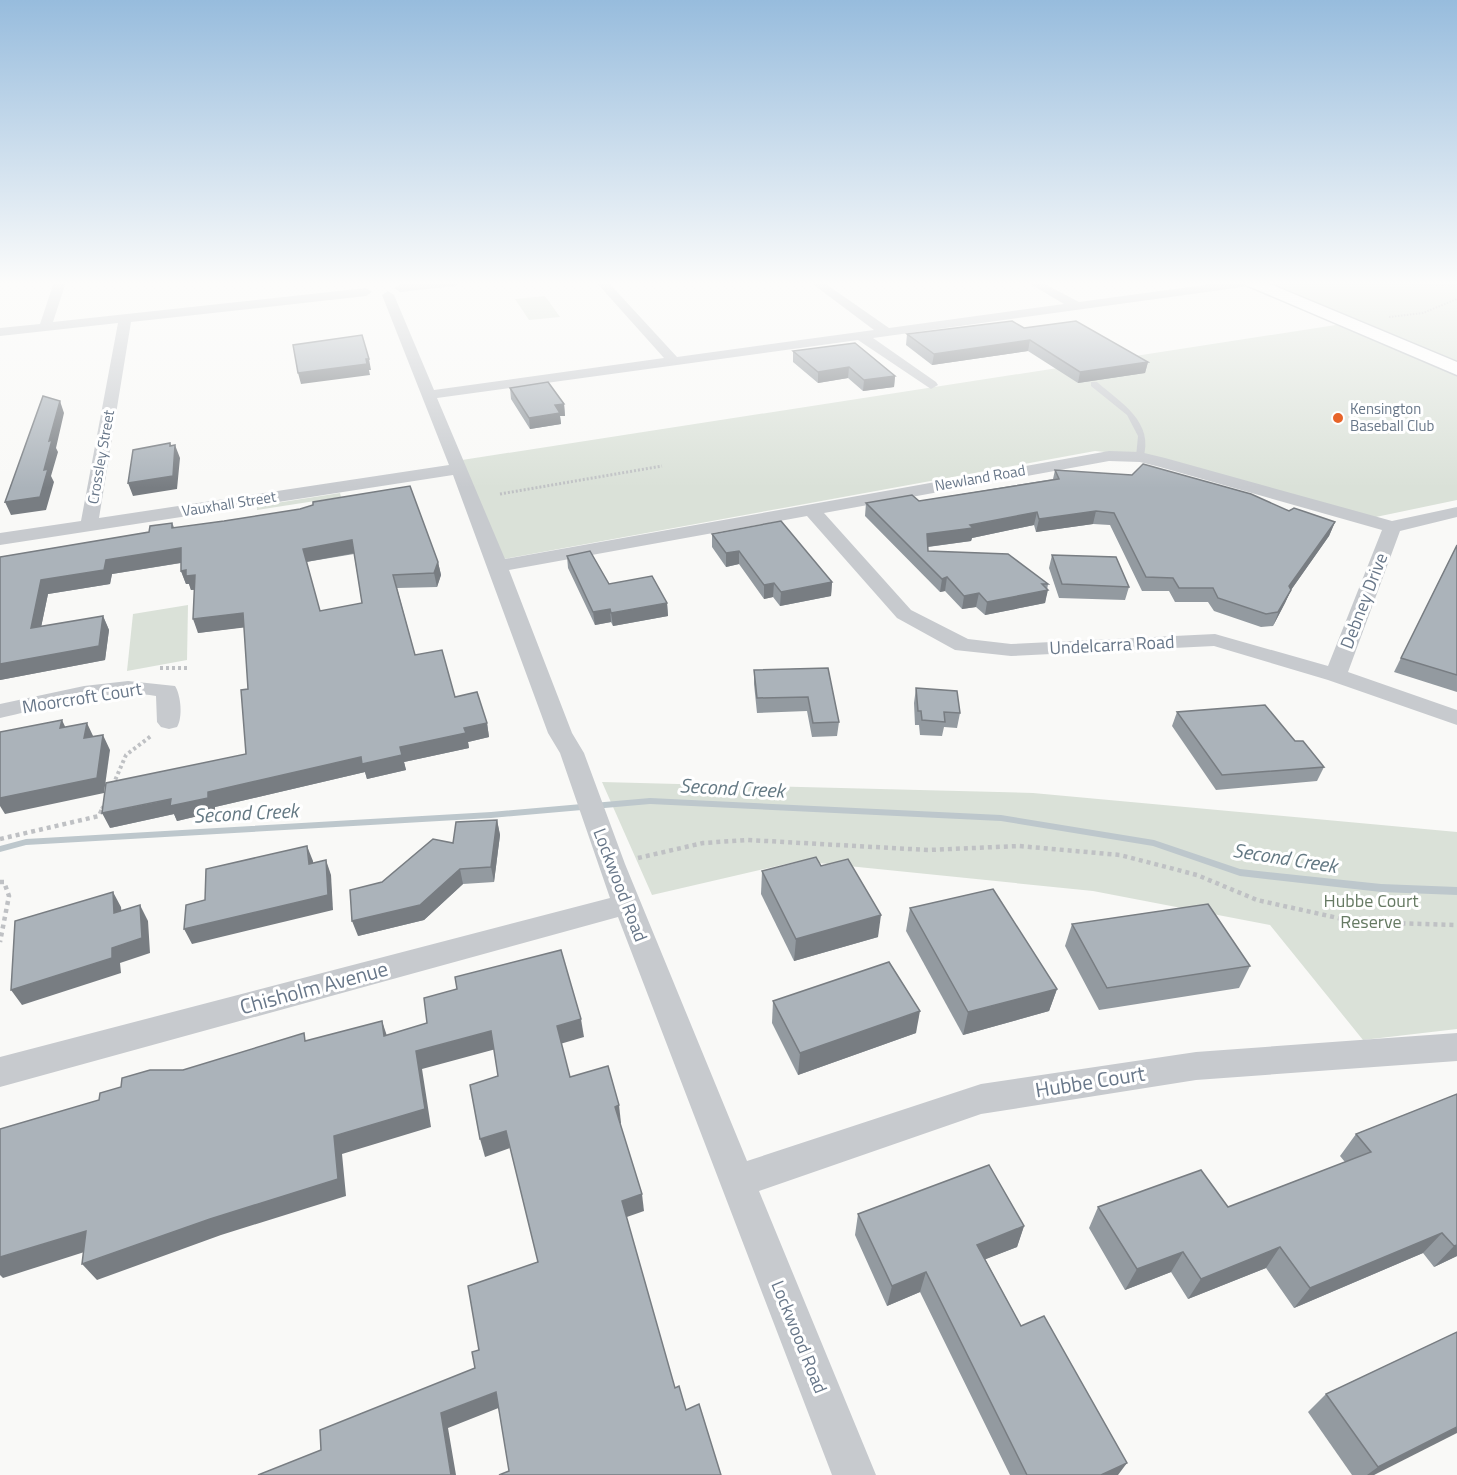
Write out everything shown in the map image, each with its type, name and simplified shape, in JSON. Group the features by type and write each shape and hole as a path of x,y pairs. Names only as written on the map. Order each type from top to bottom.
{"main road":[{"path":"1414,351 1457,369"}],"street":[{"name":"Crossley Street","path":"89,525 120,351"},
{"name":"Lockwood Road","path":"409,351 498,566 611,864 854,1475"},
{"path":"665,351 673,360"},
{"path":"428,395 742,351"},
{"path":"883,351 931,384"},
{"name":"Newland Road","path":"498,566 810,508 1109,456 1140,457 1392,527 1457,512"},
{"name":"Vauxhall Street","path":"0,539 458,469"},
{"name":"Undelcarra Road","path":"810,508 904,614 963,645 1011,650 1215,640 1336,675 1457,718"},
{"name":"Debney Drive","path":"1336,675 1392,527"},
{"name":"Moorcroft Court","path":"0,711 147,685 167,691 169,722"},
{"name":"Chisholm Avenue","path":"0,1072 627,904"},
{"name":"Hubbe Court","path":"736,1182 981,1099 1196,1066 1457,1047"}],"lane":[{"path":"1094,384 1130,414 1142,436 1140,457"}],"path":[{"path":"500,494 662,466"},
{"path":"0,839 99,816 126,755 169,722"},
{"path":"611,864 703,843 748,840 928,850 1018,846 1120,855 1197,875 1257,900 1356,922 1457,925"},
{"path":"0,882 4,882 9,896 0,942"}],"green space":[{"path":"1168,351 1404,351 1457,374 1457,500 1371,518 1157,457 1095,451 504,559 462,460"},
{"path":"1425,351 1457,351 1457,364"},
{"path":"340,493 341,497 257,510 257,506"},
{"path":"188,605 187,660 127,671 133,614"},
{"name":"Hubbe Court Reserve","path":"602,782 1033,793 1457,832 1457,1029 1363,1040 1270,925 1093,891 799,861 652,895"}],"building":[{"path":"294,351 367,351 369,359 366,359 367,364 298,373"},
{"path":"793,351 864,351 895,376 864,380 849,367 818,372"},
{"path":"930,351 956,351 934,354"},
{"path":"1047,351 1128,351 1148,362 1080,372"},
{"path":"548,382 564,404 555,405 560,413 529,418 510,388"},
{"path":"43,396 60,401 49,441 52,440 44,470 48,469 40,497 5,502"},
{"path":"170,443 170,446 175,445 173,476 128,483 133,450"},
{"path":"1143,464 1251,494 1289,511 1294,508 1335,522 1289,586 1291,590 1278,612 1266,614 1218,598 1213,588 1179,588 1173,578 1146,577 1114,513 1096,511 1039,519 1037,512 970,525 973,528 927,534 928,551 1008,554 1048,584 1042,584 1048,590 987,602 979,593 964,596 947,577 942,579 866,503 912,495 919,501 1059,479 1055,470 1132,475"},
{"path":"410,486 438,562 434,573 393,575 415,655 442,650 455,697 477,692 487,723 464,728 466,733 400,747 402,755 362,764 361,757 208,792 208,798 170,806 171,799 102,813 106,783 246,754 241,690 248,689 243,613 193,619 195,575 186,576 186,570 181,571 181,548 106,560 104,570 41,580 31,628 103,616 99,646 0,664 0,557 149,532 150,526 172,523 172,528 300,509 313,505 313,502","holes":["352,540 362,603 320,611 303,549"]},
{"path":"781,521 832,582 781,592 774,583 764,585 739,551 726,553 712,534"},
{"path":"1457,545 1457,675 1401,658"},
{"path":"590,551 609,584 652,576 667,603 611,613 610,609 593,612 567,556"},
{"path":"1052,555 1116,557 1129,587 1062,584"},
{"path":"828,668 839,722 813,723 808,697 757,698 754,670"},
{"path":"916,688 957,691 960,713 944,712 945,722 922,720 921,711 918,711"},
{"path":"1265,705 1295,741 1303,741 1324,767 1222,775 1177,712"},
{"path":"62,720 60,728 87,723 84,738 103,735 97,778 0,798 0,732"},
{"path":"497,820 491,867 460,869 420,905 352,921 350,890 382,882 433,839 453,843 456,822"},
{"path":"307,846 309,864 326,860 328,895 184,929 186,905 205,900 206,869"},
{"path":"816,857 821,866 848,859 881,915 796,939 762,871"},
{"path":"993,889 1057,989 968,1012 910,908"},
{"path":"113,892 114,913 140,905 142,938 112,948 112,958 11,990 15,921"},
{"path":"1208,904 1250,966 1107,988 1072,924"},
{"path":"561,950 581,1019 557,1026 570,1077 608,1066 619,1105 615,1107 642,1194 622,1201 675,1388 679,1386 686,1410 699,1404 721,1475 499,1475 509,1471 496,1392 441,1413 451,1475 258,1475 321,1450 320,1430 475,1368 472,1352 479,1350 468,1286 538,1262 506,1131 480,1139 470,1085 498,1076 491,1031 416,1051 425,1109 334,1136 338,1179 210,1219 82,1264 86,1231 0,1257 0,1129 99,1100 100,1093 121,1087 122,1078 150,1070 183,1070 304,1033 305,1041 382,1021 384,1036 427,1023 424,998 457,989 455,977"},
{"path":"889,962 920,1011 800,1053 773,1001"},
{"path":"1457,1094 1457,1245 1454,1246 1442,1233 1310,1288 1280,1247 1201,1279 1183,1252 1137,1269 1098,1207 1201,1170 1228,1207 1371,1152 1356,1134"},
{"path":"989,1165 1024,1226 977,1245 1021,1326 1044,1316 1127,1463 1101,1475 1027,1475 926,1272 892,1286 858,1214"},
{"path":"1457,1332 1457,1427 1378,1467 1326,1394"}],"waterway":[{"name":"Second Creek","path":"0,849 26,842 491,815 650,801 1001,818 1154,843 1240,872 1381,888 1457,891"}],"place":[{"name":"Kensington Baseball Club","path":"1338,418"}]}
